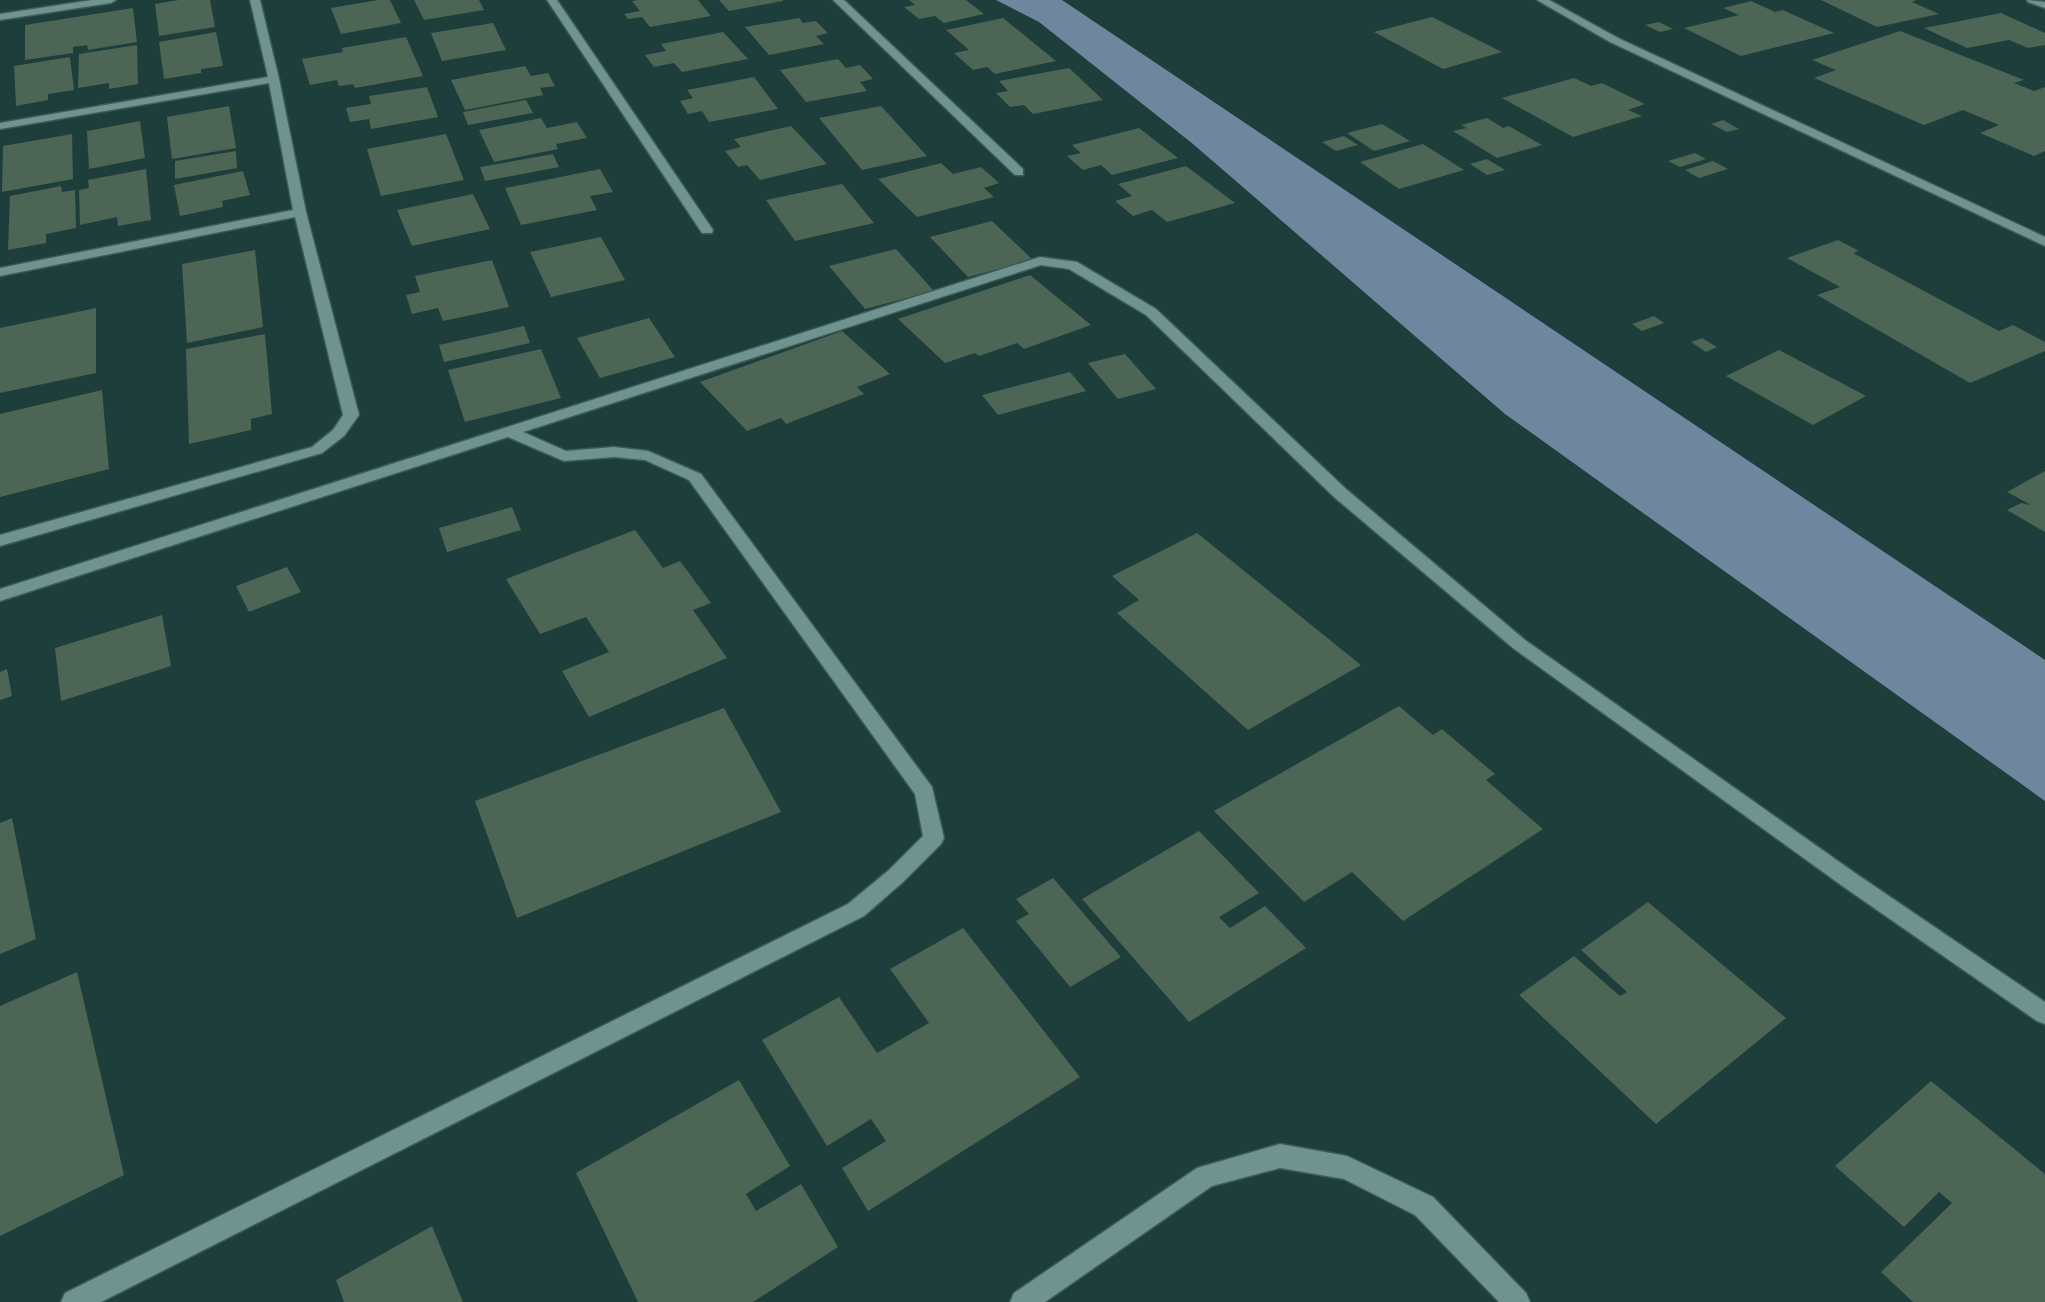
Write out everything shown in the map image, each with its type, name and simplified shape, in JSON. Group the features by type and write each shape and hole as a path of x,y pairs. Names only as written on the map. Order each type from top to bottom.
{"street":[{"path":"0,17 111,0"},
{"path":"0,541 317,450 339,433 351,415 300,212 258,0"},
{"path":"552,0 642,130 707,230"},
{"path":"838,0 1018,172"},
{"path":"1542,0 1614,40 2045,242"},
{"path":"2032,0 2045,5"},
{"path":"0,126 274,79"},
{"path":"0,272 300,212"},
{"path":"0,595 1000,273 1040,261 1071,265 1151,312 1340,493 1519,644 1848,879 2045,1014"},
{"path":"74,1302 856,910 896,876 933,838 925,792 695,477 648,456 614,452 564,456 509,432"},
{"path":"1023,1302 1206,1176 1280,1156 1347,1168 1424,1206 1517,1302"}],"water":[{"path":"996,0 1062,0 2045,660 2045,801 1505,414 1193,144 1039,22"}],"building":[{"path":"179,0 210,0 215,27 159,36 155,4"},
{"path":"390,0 401,23 341,34 331,8"},
{"path":"414,0 479,0 484,10 424,20"},
{"path":"698,0 711,16 650,27 642,17 628,19 624,14 640,11 632,1"},
{"path":"719,0 783,0 783,1 729,11"},
{"path":"909,0 966,0 984,14 944,23 935,16 919,19 904,7 915,5"},
{"path":"1821,0 1916,0 1912,2 1939,14 1877,27"},
{"path":"1751,1 1775,12 1783,10 1834,33 1741,56 1684,28 1739,15 1723,8"},
{"path":"133,8 137,42 88,50 87,45 73,47 73,53 25,60 25,25"},
{"path":"2001,13 2045,33 2045,45 2028,48 2009,40 1967,48 1924,28"},
{"path":"1432,17 1502,52 1443,69 1374,32"},
{"path":"799,18 803,23 816,21 828,33 816,36 824,44 769,55 745,27"},
{"path":"1003,18 1056,61 995,74 987,67 973,70 954,53 969,50 946,30"},
{"path":"1659,22 1673,29 1660,32 1645,25"},
{"path":"493,23 506,50 442,61 431,33"},
{"path":"1900,31 2024,80 2014,83 2034,91 2045,87 2045,151 2034,156 1980,133 1999,125 1963,110 1924,125 1814,78 1836,70 1812,60"},
{"path":"216,32 223,66 201,69 201,73 164,79 159,42"},
{"path":"723,32 748,59 682,72 674,63 654,67 645,55 666,51 661,44"},
{"path":"406,37 423,76 355,88 353,84 339,86 337,80 310,85 302,59 343,52 342,48"},
{"path":"137,45 138,84 109,89 109,83 78,88 79,54"},
{"path":"70,57 74,90 48,94 48,100 16,106 14,66"},
{"path":"838,59 846,68 860,65 873,79 860,82 867,91 806,102 780,70"},
{"path":"525,66 531,76 548,73 555,86 540,88 543,95 465,110 451,80"},
{"path":"1069,68 1103,100 1033,114 1024,105 1010,107 996,93 1008,91 999,81"},
{"path":"754,77 778,109 709,122 702,111 688,114 680,101 693,98 687,90"},
{"path":"1574,78 1591,86 1602,83 1645,104 1628,110 1642,116 1573,137 1502,98"},
{"path":"427,87 438,117 371,129 369,119 350,122 346,108 371,104 369,96"},
{"path":"526,100 533,113 468,125 463,112"},
{"path":"229,106 236,148 172,159 167,117"},
{"path":"881,106 927,156 862,170 819,118"},
{"path":"541,118 547,128 577,122 587,138 556,144 558,149 494,162 479,130"},
{"path":"1487,118 1503,128 1509,126 1542,145 1497,158 1453,131 1467,128 1461,125"},
{"path":"1723,120 1739,129 1727,132 1711,124"},
{"path":"140,121 145,158 89,169 87,131"},
{"path":"1382,124 1410,141 1374,151 1347,133"},
{"path":"791,126 827,164 760,180 747,165 738,167 725,151 741,147 734,139"},
{"path":"1139,128 1178,158 1112,175 1101,165 1083,170 1067,156 1081,153 1072,145"},
{"path":"72,134 73,179 2,192 3,146"},
{"path":"446,134 464,180 381,196 367,149"},
{"path":"1344,136 1358,145 1336,151 1322,142"},
{"path":"1423,144 1464,170 1399,189 1360,162"},
{"path":"236,151 237,168 175,179 175,161"},
{"path":"1695,153 1706,159 1680,167 1668,161"},
{"path":"553,154 559,167 485,181 480,167"},
{"path":"1487,159 1505,170 1487,175 1470,164"},
{"path":"1713,161 1728,169 1699,178 1685,170"},
{"path":"941,163 953,174 981,167 999,183 984,188 994,197 917,217 878,179"},
{"path":"1186,166 1235,203 1167,222 1152,210 1133,216 1115,201 1132,196 1118,184"},
{"path":"146,169 151,220 118,226 117,217 80,225 79,190 89,188 88,180"},
{"path":"600,169 613,192 590,196 597,210 521,225 505,188"},
{"path":"243,171 250,195 222,201 223,207 180,216 174,185"},
{"path":"842,184 874,223 795,241 766,200"},
{"path":"61,186 62,192 75,190 76,228 46,234 46,243 8,250 10,196"},
{"path":"473,194 490,229 412,246 397,210"},
{"path":"992,221 1033,260 968,277 930,237"},
{"path":"601,237 625,280 551,297 530,252"},
{"path":"1838,240 1859,251 1853,253 1999,331 2013,325 2045,342 2045,351 1970,383 1817,295 1840,287 1787,258"},
{"path":"896,249 934,291 865,309 829,266"},
{"path":"255,250 263,327 187,343 182,264"},
{"path":"492,260 509,307 443,321 438,308 412,314 406,295 420,292 415,276"},
{"path":"1030,275 1091,325 1024,349 1017,343 979,356 975,353 945,363 898,319"},
{"path":"96,308 96,373 0,393 0,328"},
{"path":"1654,316 1664,323 1642,331 1632,324"},
{"path":"649,318 675,357 600,378 577,338"},
{"path":"524,326 530,343 444,362 439,345"},
{"path":"842,331 890,374 857,387 864,394 786,424 781,418 747,431 700,382"},
{"path":"265,334 272,414 251,419 251,430 189,444 186,349"},
{"path":"1702,338 1717,347 1706,352 1691,342"},
{"path":"541,349 561,398 465,422 448,370"},
{"path":"1779,350 1866,396 1813,425 1726,376"},
{"path":"1125,354 1156,389 1118,399 1088,363"},
{"path":"1070,372 1086,391 998,415 982,395"},
{"path":"102,390 109,469 0,497 0,414"},
{"path":"2045,471 2045,532 2007,510 2021,503 2031,505 2007,492"},
{"path":"512,507 521,530 447,552 439,528"},
{"path":"635,530 663,568 680,561 711,603 693,610 727,658 589,717 562,671 609,652 586,617 540,634 506,579"},
{"path":"1197,533 1361,665 1248,730 1117,613 1139,600 1112,576"},
{"path":"287,567 301,592 249,612 236,586"},
{"path":"162,615 171,666 61,701 55,648"},
{"path":"7,669 12,696 0,700 0,672"},
{"path":"1399,706 1433,735 1442,729 1495,774 1486,780 1543,829 1403,921 1352,872 1304,902 1214,811"},
{"path":"724,708 781,812 517,918 475,801"},
{"path":"12,818 36,939 0,954 0,823"},
{"path":"1199,831 1259,893 1219,917 1230,928 1265,906 1306,948 1189,1022 1082,899"},
{"path":"1053,878 1121,957 1070,987 1016,921 1029,914 1016,899"},
{"path":"1648,902 1786,1018 1656,1124 1519,995 1574,956 1620,996 1627,992 1581,950"},
{"path":"963,928 1080,1077 868,1211 842,1168 886,1141 871,1119 827,1146 762,1040 839,997 877,1053 929,1023 890,969"},
{"path":"77,972 124,1175 0,1236 0,1006"},
{"path":"739,1080 790,1166 746,1194 756,1211 801,1184 838,1247 753,1302 638,1302 576,1173"},
{"path":"1931,1081 2045,1174 2045,1302 1913,1302 1881,1272 1952,1203 1939,1192 1904,1227 1835,1166"},
{"path":"432,1226 463,1302 344,1302 336,1280"}]}
